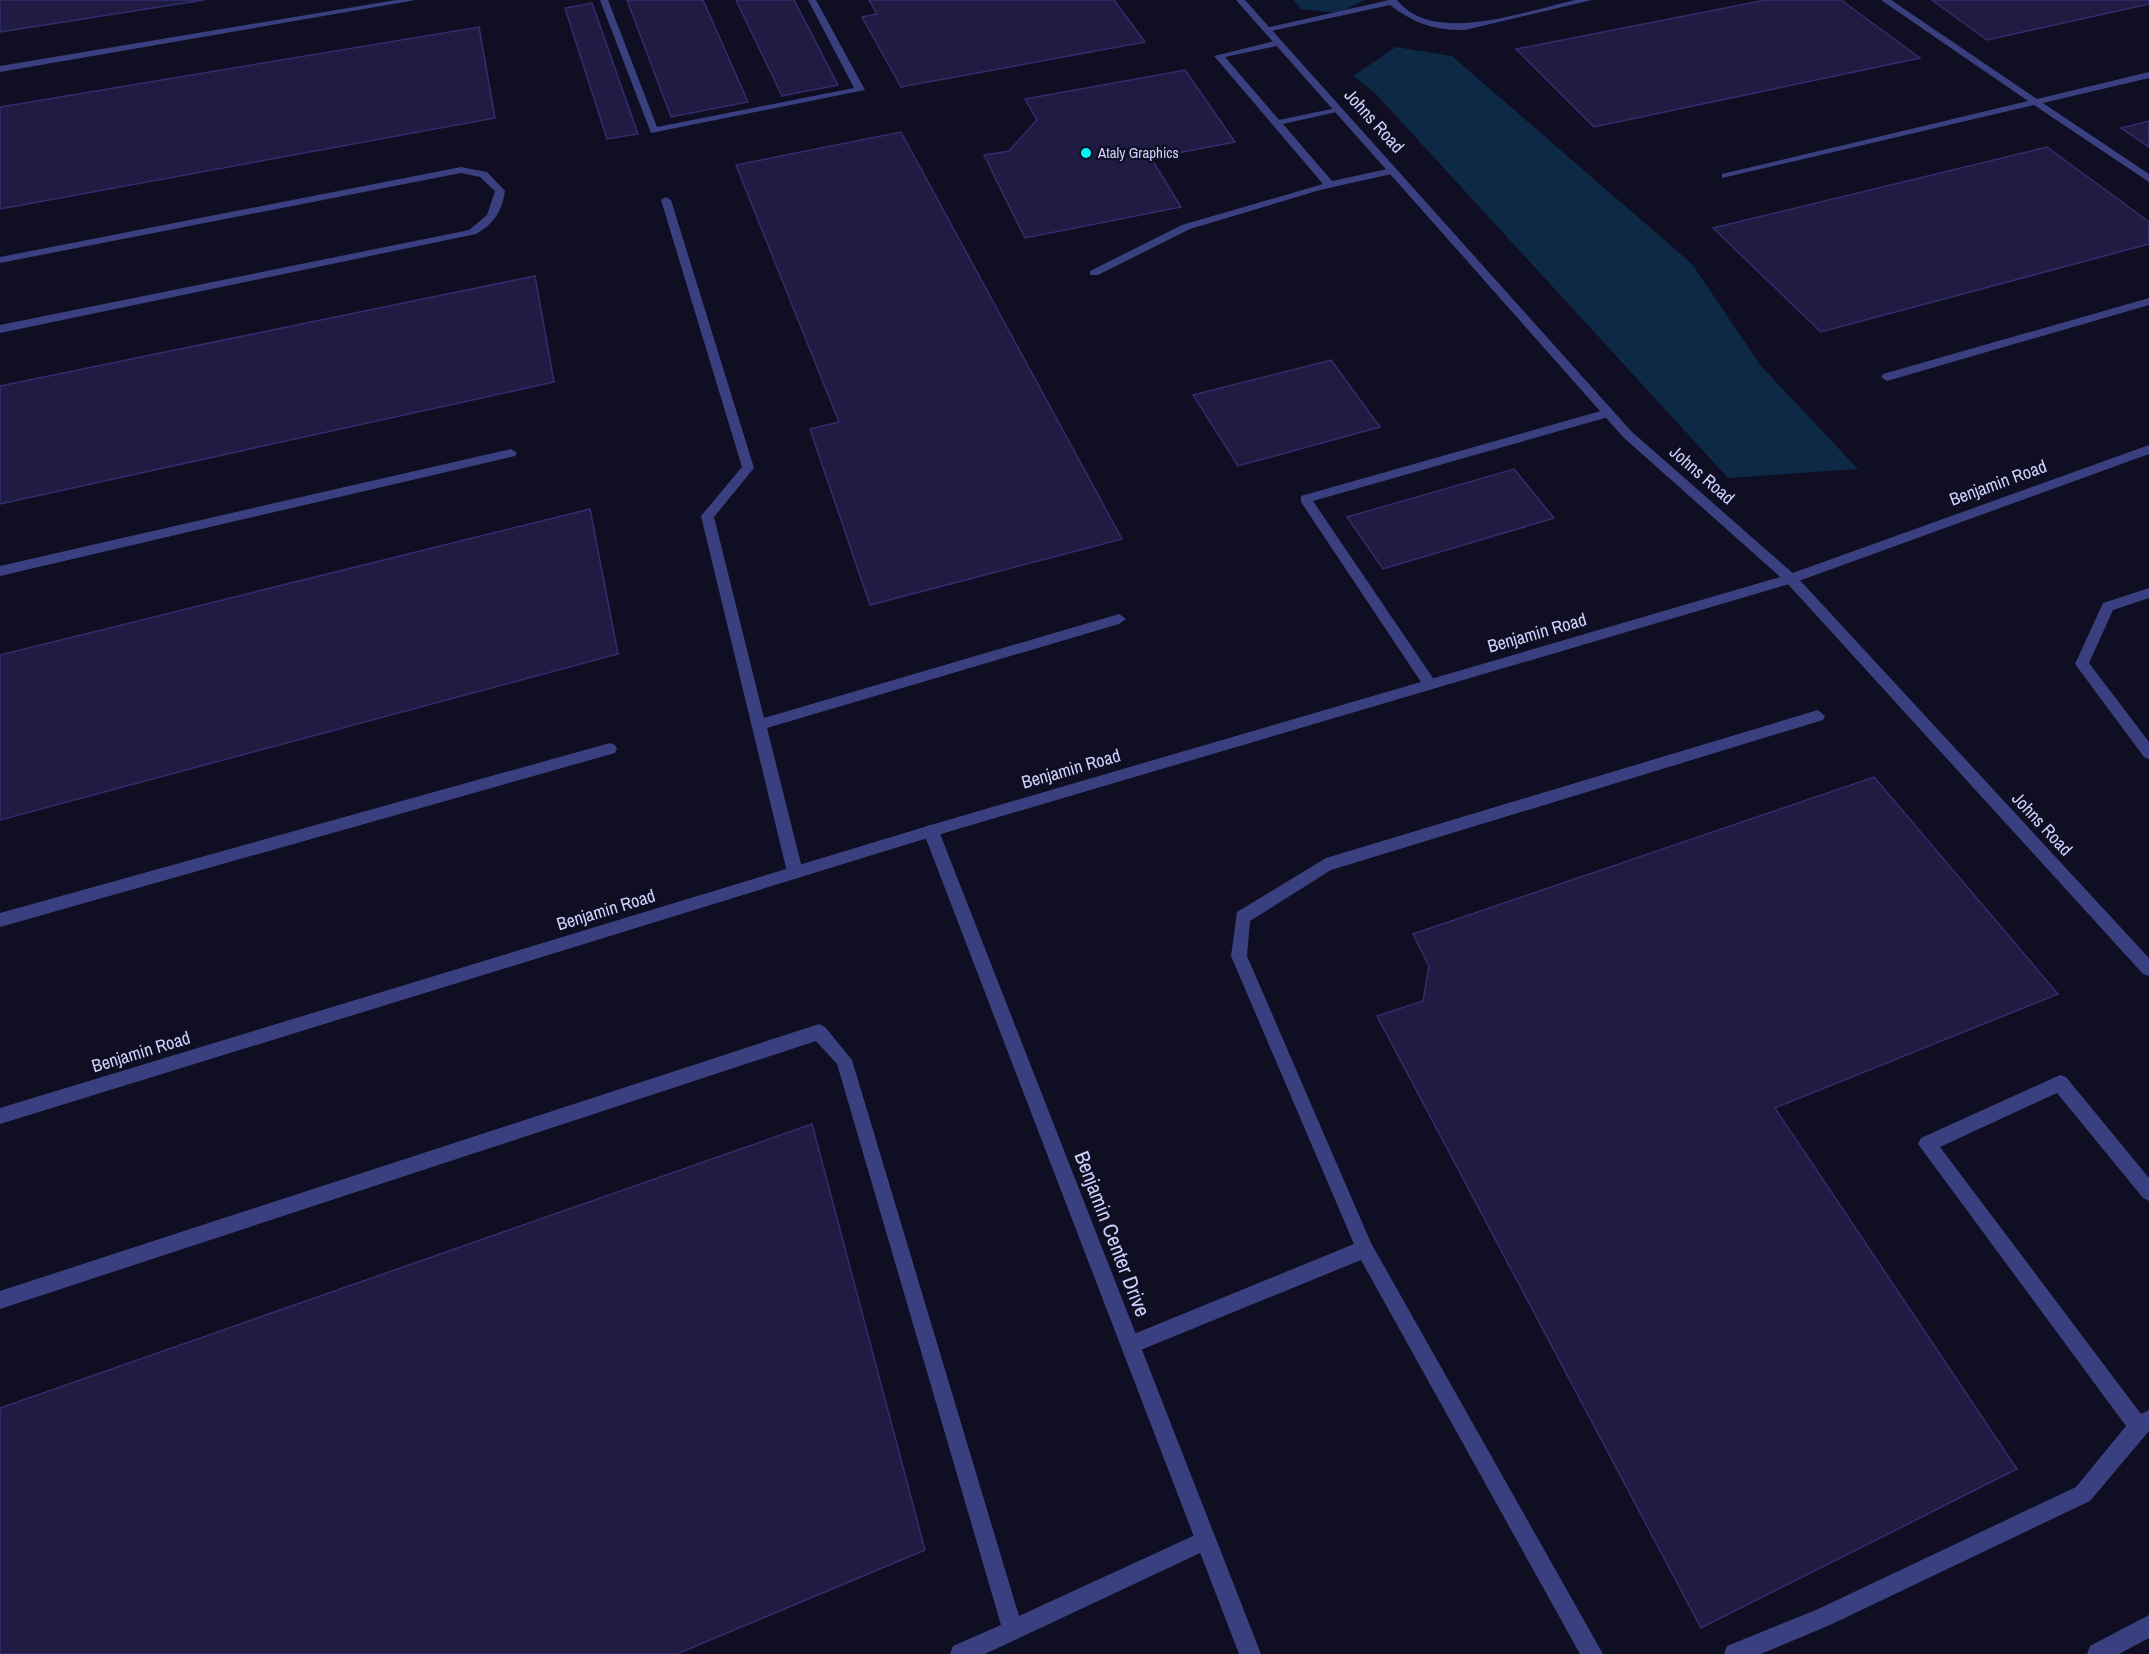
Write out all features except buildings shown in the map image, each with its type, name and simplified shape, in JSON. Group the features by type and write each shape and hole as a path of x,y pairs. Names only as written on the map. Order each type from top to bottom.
{"street":[{"path":"0,69 412,0"},
{"path":"604,0 654,131 860,90 812,0"},
{"name":"Johns Road","path":"1240,0 1627,434 1791,579 2149,969"},
{"path":"1266,29 1392,1 1410,17 1445,28 1466,27 1588,0"},
{"path":"1885,0 2149,179"},
{"path":"1279,43 1219,56 1330,185"},
{"path":"1726,176 2149,75"},
{"path":"1277,123 1338,110"},
{"path":"0,260 461,170 473,169 484,173 500,191 498,205 492,219 472,232 0,329"},
{"path":"1094,273 1185,227 1330,185 1392,171"},
{"path":"666,200 748,468 707,516 795,872"},
{"path":"1887,377 2149,301"},
{"path":"1430,684 1305,500 1608,413"},
{"name":"Benjamin Road","path":"0,1116 795,872 1791,579 2149,449"},
{"path":"0,571 512,453"},
{"path":"2149,592 2108,607 2082,664 2149,753"},
{"path":"759,725 1119,619"},
{"path":"1592,1654 1365,1249 1239,956 1243,917 1326,865 1818,716"},
{"path":"0,920 610,749"},
{"name":"Benjamin Center Drive","path":"932,831 1250,1654"},
{"path":"0,1300 819,1032 844,1060 1013,1630"},
{"path":"1735,1654 1823,1618 2083,1494 2143,1423 1927,1144 2060,1083 2149,1192"},
{"path":"1131,1345 1365,1249"},
{"path":"961,1654 1206,1540"},
{"path":"2098,1654 2149,1626"}],"water":[{"path":"1293,0 1365,0 1338,13 1301,9"},
{"path":"1396,47 1452,56 1692,264 1761,366 1858,469 1728,478 1375,93 1353,76"}],"place":[{"name":"Ataly Graphics","path":"1086,153"}]}
